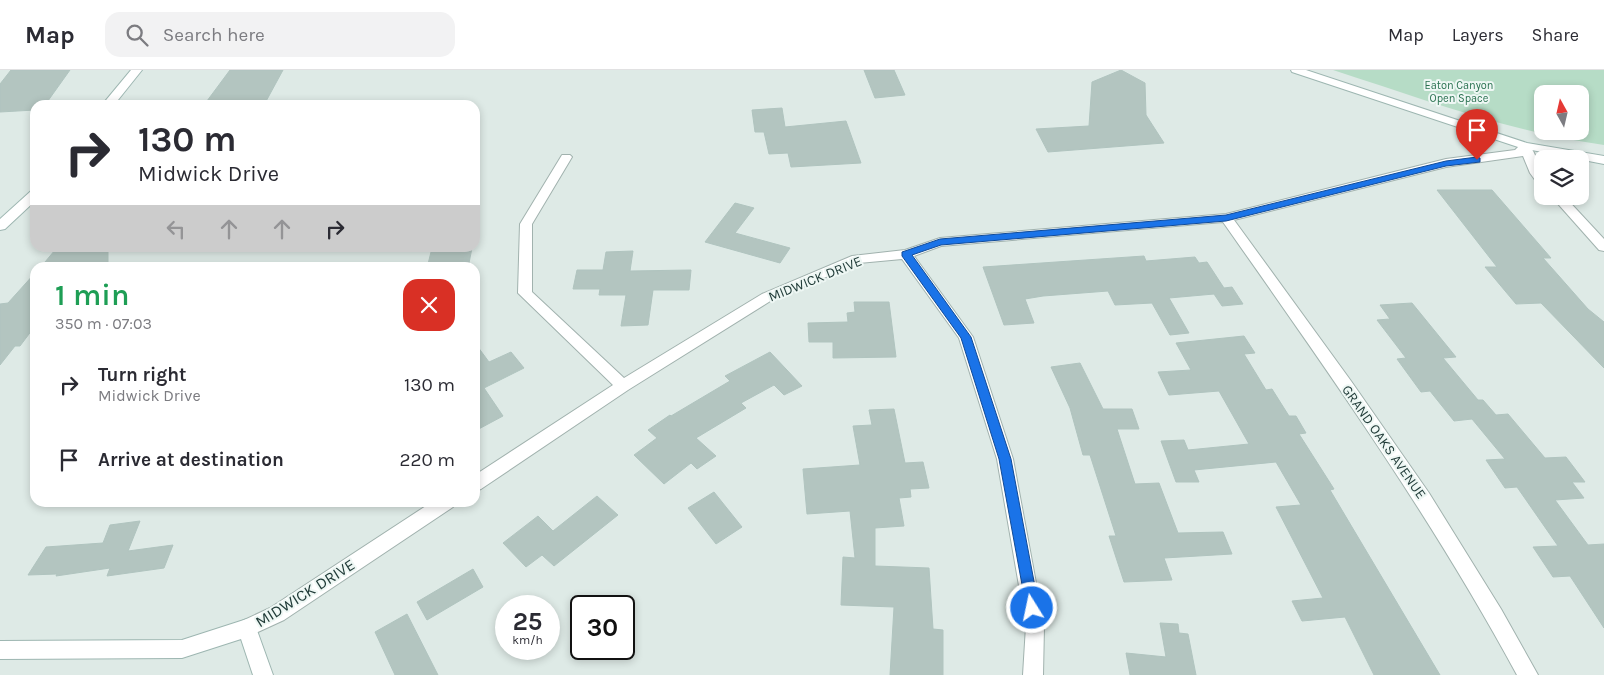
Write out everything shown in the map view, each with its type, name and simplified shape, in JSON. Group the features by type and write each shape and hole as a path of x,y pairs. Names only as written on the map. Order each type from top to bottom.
{"street":[{"path":"112,100 137,70"},
{"path":"1296,70 1525,146 1604,160"},
{"path":"1525,146 1534,168"},
{"name":"MIDWICK DRIVE","path":"480,481 623,386 766,297 857,259 906,254 940,242 1226,218 1446,164 1519,154 1525,146"},
{"path":"566,157 526,224 525,293 623,386"},
{"path":"0,226 30,199"},
{"path":"1565,205 1604,247"},
{"name":"GRAND OAKS AVENUE","path":"1226,218 1436,516 1472,575 1528,675"},
{"path":"906,254 966,337 1005,459 1035,626 1033,675"},
{"name":"MIDWICK DRIVE","path":"0,650 182,649 247,628 277,614 439,507"},
{"path":"247,628 263,675"}],"green space":[{"name":"Eaton Canyon Open Space","path":"1333,70 1604,70 1604,145 1575,140 1589,140 1589,85 1534,85 1534,132 1434,103"}],"building":[{"path":"11,70 70,70 49,100 30,100 30,110 0,112 0,84"},
{"path":"230,70 283,70 267,100 208,100"},
{"path":"864,70 894,70 905,95 875,98"},
{"path":"1121,70 1145,83 1146,115 1164,143 1048,152 1036,129 1089,126 1092,82"},
{"path":"782,108 785,127 846,121 861,163 791,167 788,153 769,154 764,132 755,132 752,110"},
{"path":"1437,190 1492,190 1551,258 1543,258 1588,309 1604,322 1604,368 1541,303 1516,304 1485,267 1497,267"},
{"path":"735,203 754,208 735,233 790,248 780,263 705,242"},
{"path":"633,251 630,271 691,270 689,290 653,290 648,325 621,326 626,295 599,295 600,289 573,289 577,270 603,270 606,252"},
{"path":"53,252 108,252 108,262 45,262"},
{"path":"431,252 471,252 469,262 428,262"},
{"path":"1144,256 1146,261 1195,257 1199,263 1207,262 1224,288 1232,287 1243,304 1222,306 1214,294 1169,298 1189,333 1170,335 1152,303 1115,305 1108,291 1043,296 1025,299 1034,323 1004,325 983,267"},
{"path":"30,279 30,333 20,346 15,346 0,365 0,304 8,303"},
{"path":"854,302 889,302 896,357 833,358 833,342 809,342 808,323 848,322 847,313 855,312"},
{"path":"1412,303 1456,357 1443,358 1478,400 1483,400 1496,415 1508,414 1545,458 1566,457 1585,482 1572,482 1584,498 1555,500 1588,545 1604,544 1604,628 1570,576 1553,577 1533,547 1558,546 1517,487 1505,488 1486,460 1505,459 1472,419 1454,421 1430,391 1421,392 1397,359 1406,358 1377,320 1390,319 1380,305"},
{"path":"1244,336 1255,353 1244,354 1266,390 1272,389 1289,416 1296,416 1306,433 1299,434 1334,489 1330,490 1440,675 1374,675 1345,617 1302,621 1292,601 1323,598 1276,507 1301,505 1276,462 1194,470 1199,482 1176,482 1161,441 1184,440 1188,450 1249,444 1219,391 1169,395 1158,372 1191,370 1176,343"},
{"path":"480,350 489,362 511,352 524,368 484,388 503,416 480,428"},
{"path":"770,352 802,386 784,395 774,385 741,403 746,408 696,438 716,456 697,469 691,463 664,484 634,455 657,438 648,430 670,415 730,381 725,376"},
{"path":"1080,363 1103,409 1132,409 1139,429 1117,429 1135,484 1159,483 1178,533 1223,532 1232,554 1164,558 1172,580 1124,582 1109,536 1116,536 1090,455 1083,455 1070,408 1051,367"},
{"path":"894,409 905,463 923,462 929,488 910,489 911,497 899,498 904,526 875,528 875,566 929,568 933,629 943,630 943,675 890,675 894,607 841,605 843,557 855,558 850,511 807,514 803,469 860,465 853,426 872,425 869,410"},
{"path":"714,492 742,527 716,544 688,508"},
{"path":"597,496 618,515 554,566 542,555 526,567 503,543 538,516 553,531"},
{"path":"140,521 128,551 173,545 164,568 107,576 110,568 56,576 57,574 28,575 46,547 103,543 110,525"},
{"path":"473,569 483,587 427,620 417,602"},
{"path":"407,614 438,675 395,675 375,632"},
{"path":"1160,623 1178,624 1179,633 1188,634 1196,675 1130,675 1126,653 1166,657"}],"route":[{"path":"1032,608 1005,459 966,337 906,254 940,242 1226,218 1446,164 1477,160"}]}
